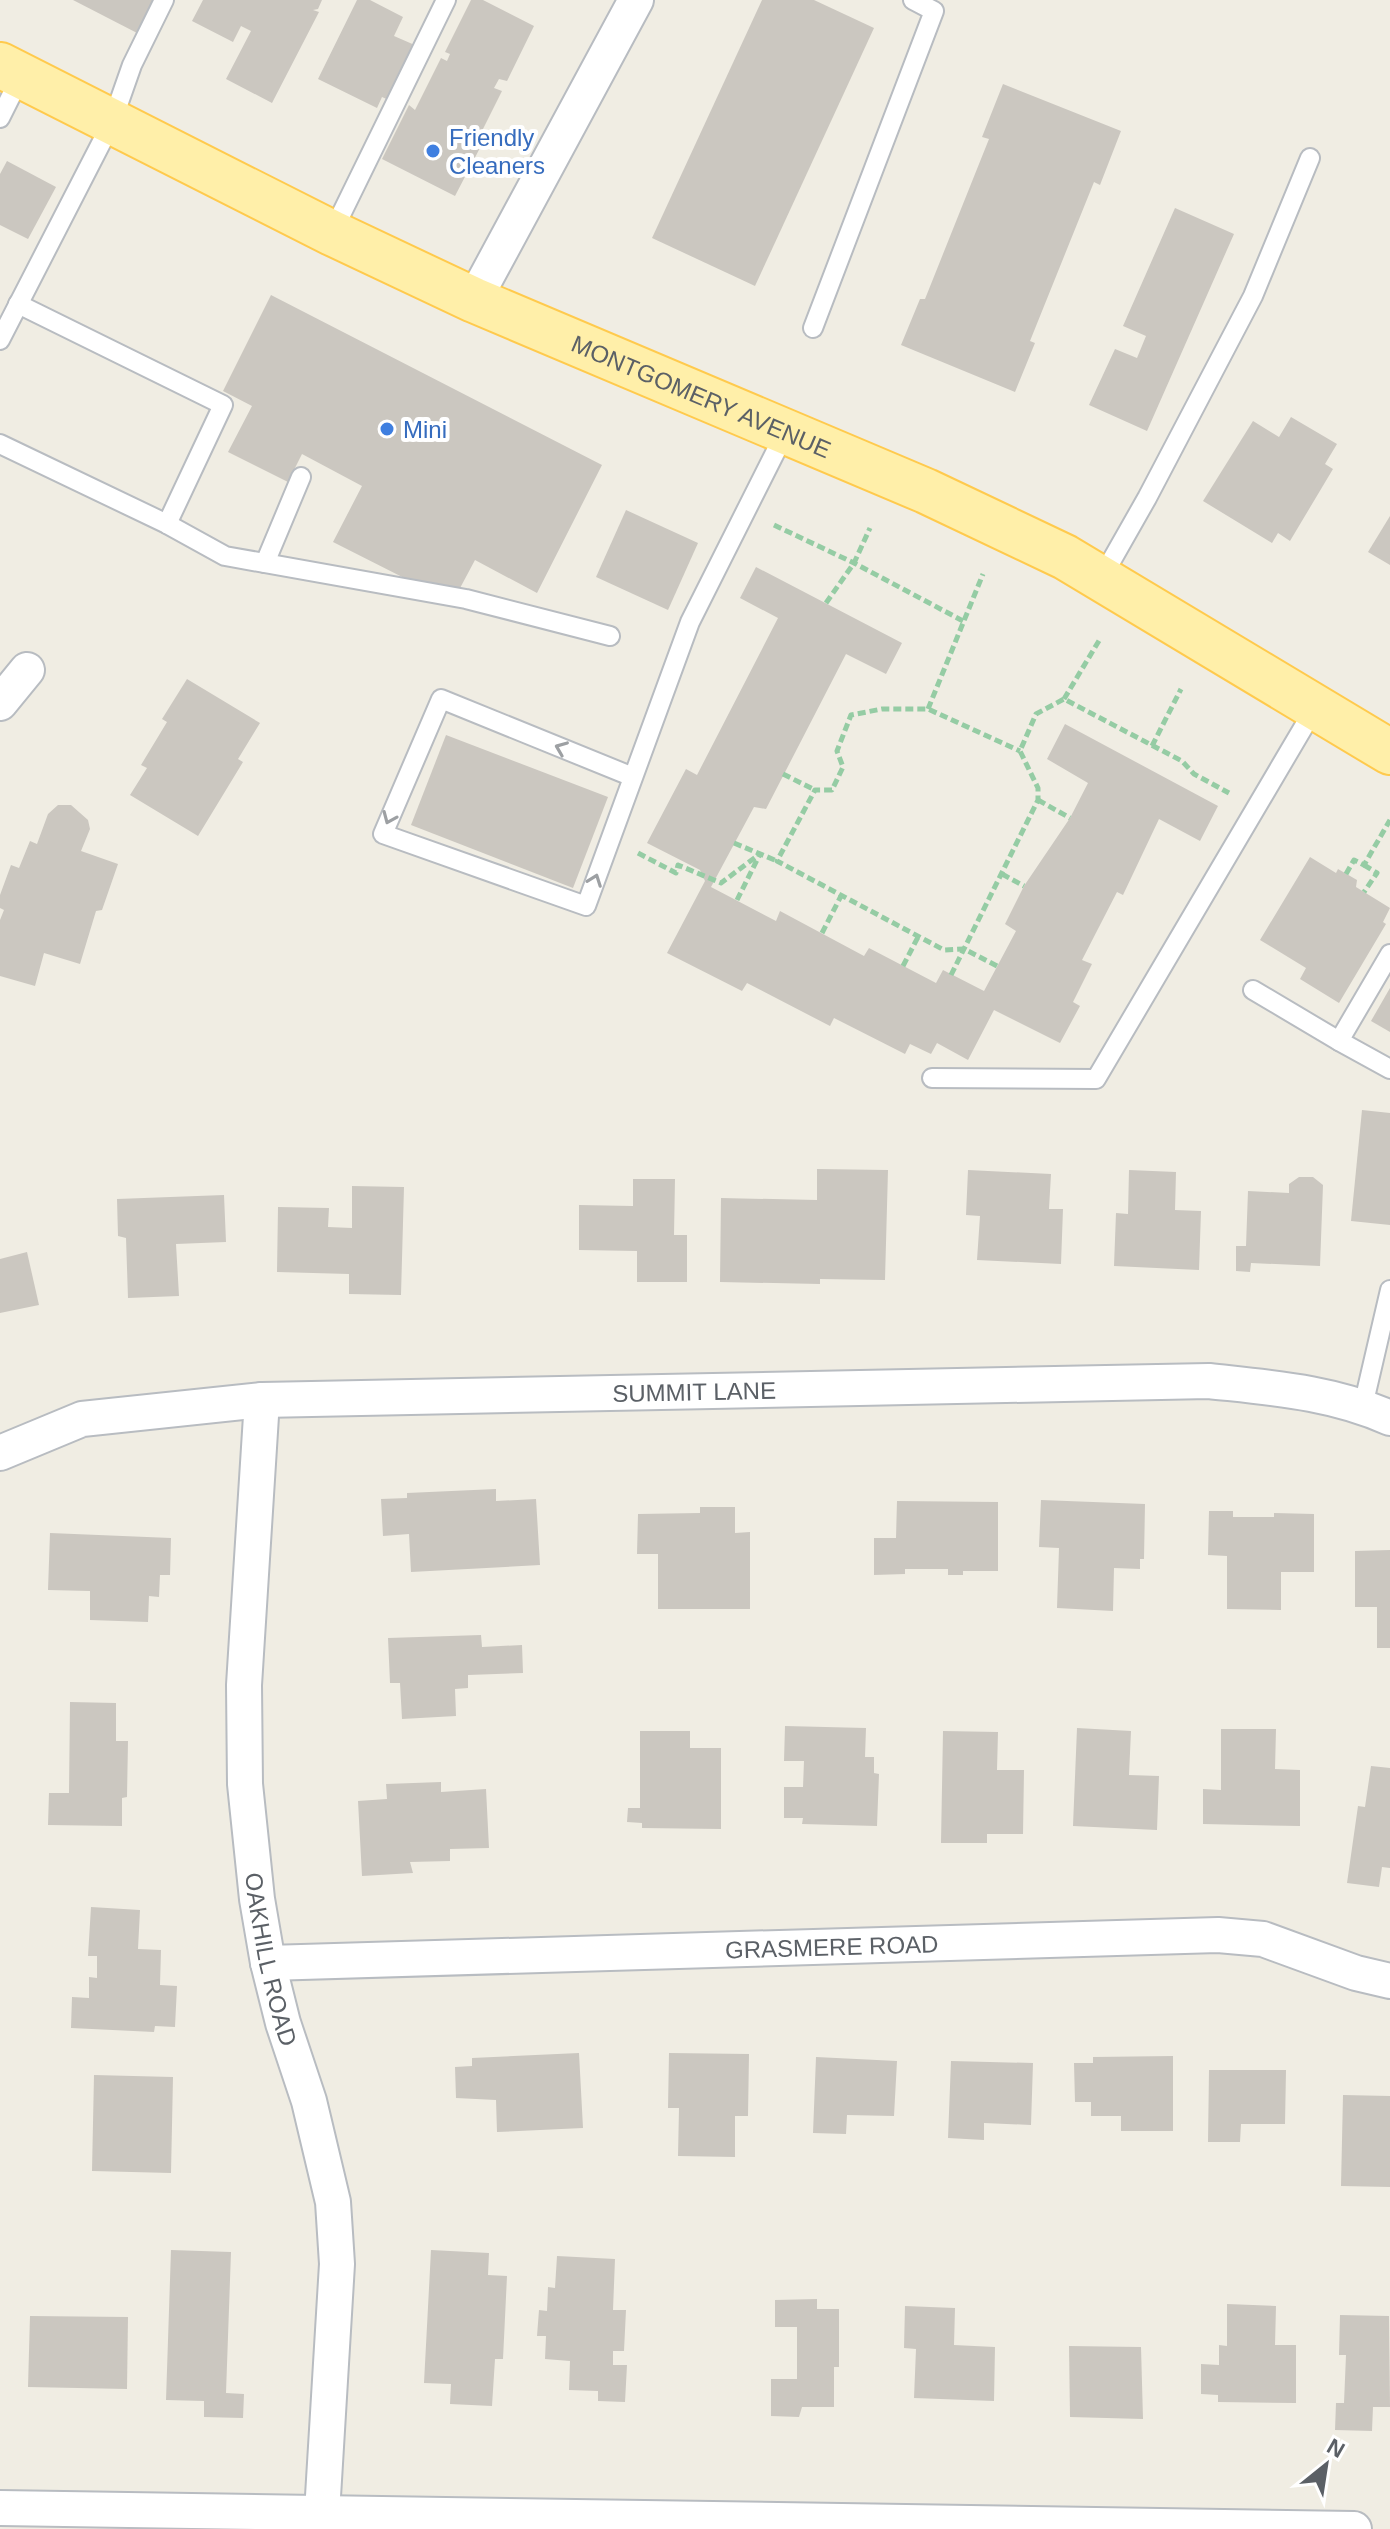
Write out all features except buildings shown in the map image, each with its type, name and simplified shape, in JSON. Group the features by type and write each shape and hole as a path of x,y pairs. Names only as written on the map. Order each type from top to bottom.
{"main road":[{"name":"MONTGOMERY AVENUE","path":"11,70 332,233 474,300 926,491 1065,557 1390,752"}],"street":[{"path":"474,300 636,0"},
{"path":"0,703 27,670"},
{"name":"SUMMIT LANE","path":"0,1453 82,1419 262,1400 1209,1381 1309,1392 1376,1412"},
{"name":"OAKHILL ROAD","path":"262,1400 244,1685 245,1784 257,1899 268,1963 283,2023 309,2101 333,2202 337,2264 322,2513"},
{"name":"GRASMERE ROAD","path":"268,1963 1218,1935 1263,1939 1356,1973 1390,1981"},
{"path":"0,2508 66,2518 322,2513 1354,2529"}],"lane":[{"path":"0,340 112,122 132,65 164,0"},
{"path":"332,233 446,0"},
{"path":"813,328 934,11 913,0"},
{"path":"0,118 11,70"},
{"path":"1101,579 1253,296 1310,158"},
{"path":"18,304 223,405 167,524"},
{"path":"633,777 441,699 383,834 586,906 690,622 785,433"},
{"path":"0,444 167,524 225,556 466,599 610,636"},
{"path":"265,563 301,477"},
{"path":"932,1078 1096,1079 1316,706"},
{"path":"1339,1041 1390,954"},
{"path":"1253,990 1390,1069"},
{"path":"1376,1412 1390,1290"}],"path":[{"path":"767,522 854,563 965,622"},
{"path":"826,603 854,563 870,528"},
{"path":"928,709 983,574"},
{"path":"1020,751 1036,714 1064,699 1100,639"},
{"path":"1152,746 1181,689"},
{"path":"1064,699 1182,761 1194,774 1256,808"},
{"path":"783,774 815,790 832,790 843,767 837,751 851,715 882,709 928,709 1020,751 1038,788 1038,800 951,975"},
{"path":"777,861 815,790"},
{"path":"1038,800 1070,818"},
{"path":"1364,865 1390,820"},
{"path":"611,838 676,873 678,865 721,883 761,853"},
{"path":"734,843 777,861 944,950 964,949 997,966"},
{"path":"737,900 761,853"},
{"path":"1346,874 1354,860 1377,873 1364,892"},
{"path":"1002,874 1024,886"},
{"path":"822,933 841,896"},
{"path":"903,966 918,937"}],"place":[{"name":"Friendly Cleaners","path":"433,151"},
{"name":"Mini","path":"387,429"}]}
